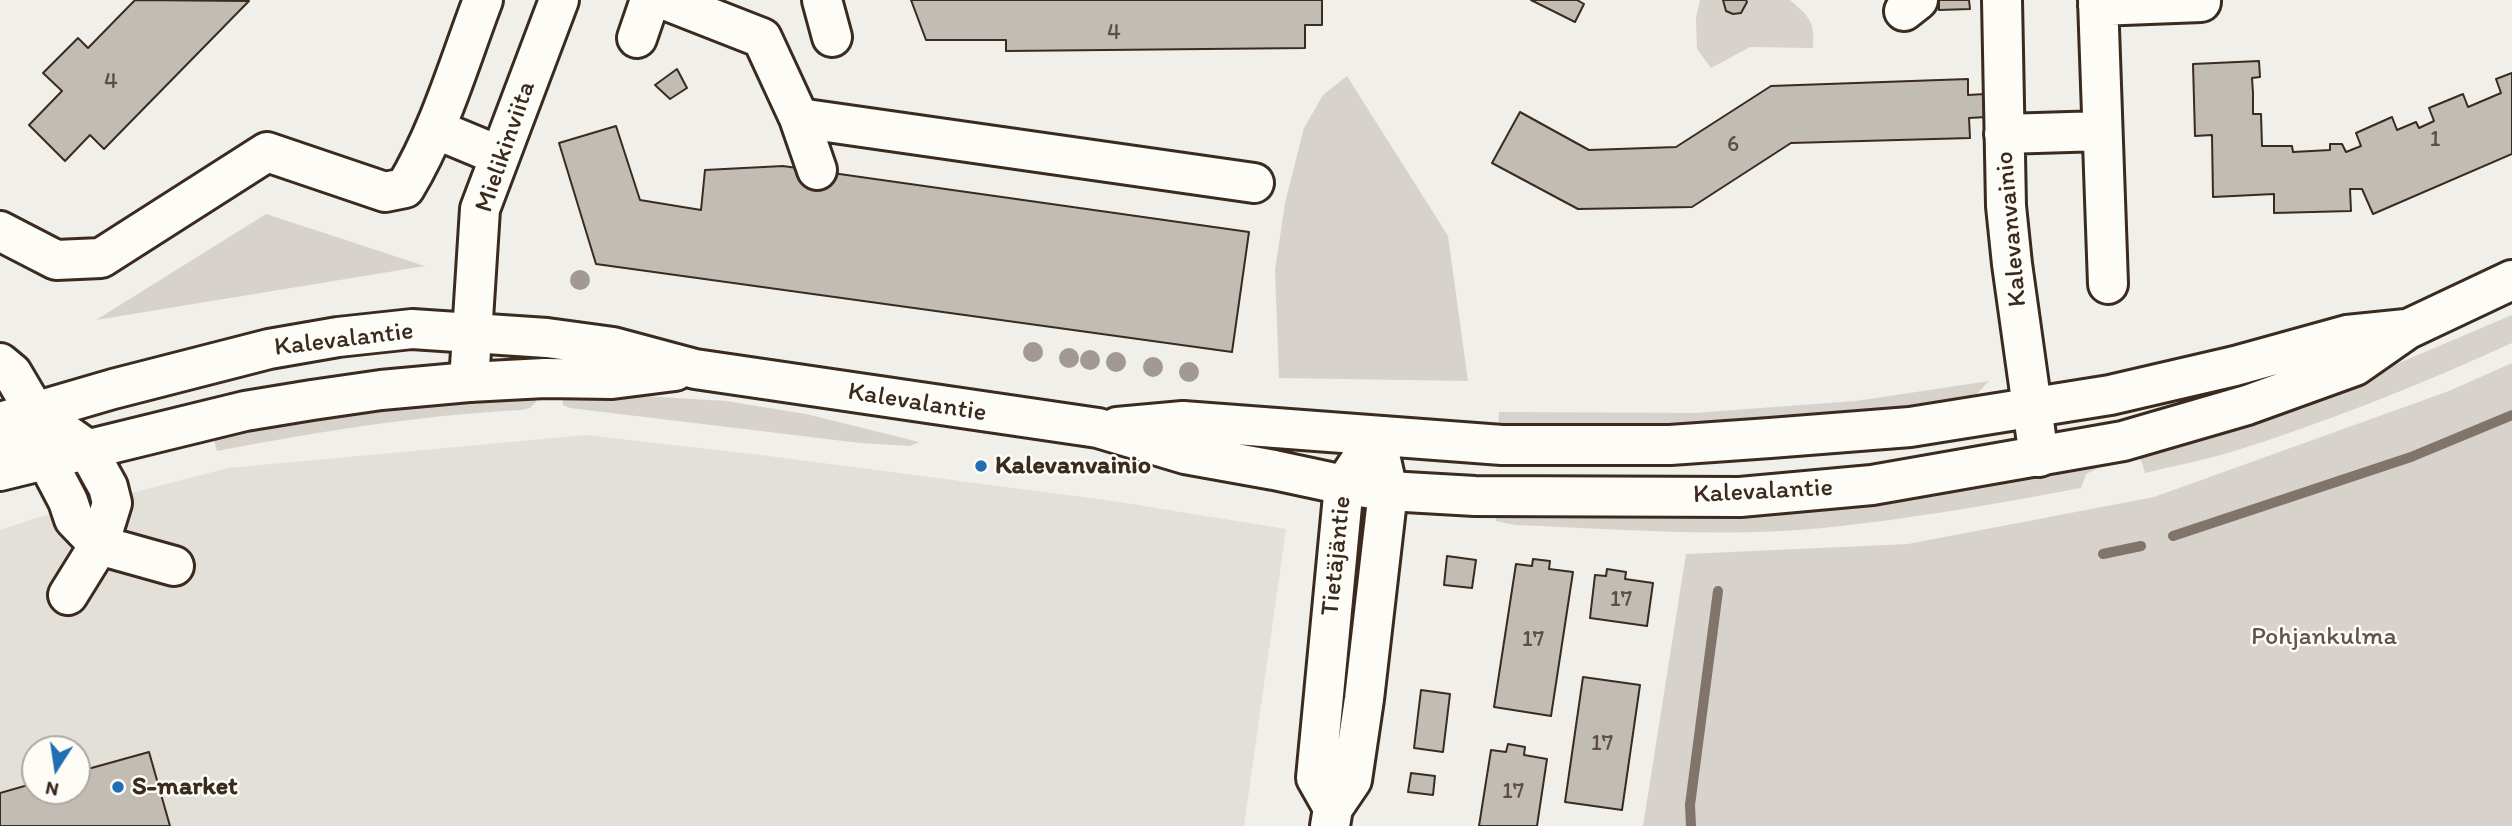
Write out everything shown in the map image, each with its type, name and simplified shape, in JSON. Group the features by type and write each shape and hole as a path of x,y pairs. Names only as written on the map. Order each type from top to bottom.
{"main road":[{"path":"0,231 55,260 101,258 267,152 385,192 405,188 422,160 435,129 483,0"},
{"name":"Mielikinviita","path":"468,382 480,209 559,0"},
{"path":"637,38 650,0"},
{"path":"665,0 762,38 799,118 817,170"},
{"path":"822,0 832,37"},
{"name":"Kalevanvainio","path":"2002,0 2006,206 2039,457"},
{"path":"2108,284 2098,3 2201,0"},
{"path":"799,118 1254,183"},
{"path":"435,129 500,156"},
{"path":"2004,134 2102,131"},
{"name":"Kalevalantie","path":"17,417 269,349 338,337 412,329 547,338 613,347 695,369 1098,428 1185,454 1388,491 1475,496 1740,497 1872,485 2123,441 2247,405 2355,366 2408,329 2512,280"},
{"name":"Kalevalantie","path":"1098,428 1183,421 1502,445 1670,445 1910,427 2110,395 2223,369 2347,335 2408,329"},
{"path":"0,363 12,373 17,417 87,449 108,487 112,503 99,545 68,595"},
{"name":"Kalevalantie","path":"0,471 245,411 382,390 545,378 612,380 695,369"},
{"path":"0,431 46,459 68,501 74,519 99,545 174,566"},
{"name":"Tietäjäntie","path":"1331,817 1316,778 1344,485 1377,437"},
{"name":"Tietäjäntie","path":"1331,817 1352,780 1364,699 1388,491 1377,437"}],"shaded area":[{"path":"586,435 1113,501 1286,529 1244,826 0,826 0,530 39,517 228,468"}],"green space":[{"path":"1700,0 1790,0 1810,21 1813,48 1750,47 1711,68 1697,49 1696,18"},
{"path":"1347,76 1448,236 1468,381 1279,378 1275,270 1285,203 1304,128 1323,95"},
{"path":"266,214 425,266 96,320"},
{"path":"2512,315 2512,343 2442,374 2264,441 2218,456 2145,473 2138,450 2352,383"},
{"name":"Pohjankulma","path":"2512,363 2512,826 1643,826 1686,554 1908,544 2154,497 2449,391"},
{"path":"1989,381 1967,404 1855,422 1498,433 1499,412 1694,413 1856,401"},
{"path":"561,391 726,401 806,414 919,442 910,446 860,443 570,408 563,405"},
{"path":"536,393 536,402 530,408 522,410 369,425 217,451 212,434 267,420"},
{"path":"2105,460 2106,464 2086,474 2081,488 1953,511 1823,528 1669,532 1515,525 1496,521 1496,508"}],"building":[{"path":"135,0 249,1 104,149 90,135 65,161 29,125 62,91 43,73 78,38 88,48"},
{"path":"911,0 1322,0 1322,25 1305,25 1305,48 1006,51 1006,40 926,40"},
{"path":"1531,0 1577,0 1584,4 1575,22"},
{"path":"1723,0 1747,2 1741,13 1733,14 1726,11"},
{"path":"1939,0 1969,0 1970,9 1939,10"},
{"path":"2259,61 2260,77 2252,78 2253,114 2261,114 2262,146 2292,146 2293,152 2330,150 2330,144 2342,144 2346,152 2361,146 2356,133 2392,117 2397,130 2416,122 2419,128 2434,121 2429,108 2463,94 2468,107 2501,93 2496,79 2512,73 2512,154 2373,214 2362,189 2350,189 2351,211 2274,213 2274,194 2213,197 2212,135 2195,136 2193,64"},
{"path":"677,69 687,88 670,99 655,85"},
{"path":"1968,79 1968,95 1985,94 1986,117 1969,118 1970,138 1791,143 1692,207 1578,209 1492,163 1520,112 1589,150 1676,147 1771,86"},
{"path":"616,126 640,200 701,210 705,170 783,166 1249,232 1232,352 596,264 559,143"},
{"path":"1447,556 1476,560 1472,588 1444,585"},
{"path":"1533,559 1550,561 1549,569 1573,572 1551,716 1494,707 1516,564 1532,566"},
{"path":"1607,569 1626,572 1625,579 1653,583 1647,626 1590,618 1595,575 1606,576"},
{"path":"1583,677 1640,685 1622,810 1565,802"},
{"path":"1421,690 1450,694 1443,752 1414,748"},
{"path":"1508,744 1525,747 1524,755 1547,759 1537,826 1479,826 1491,750 1506,752"},
{"name":"S-market","path":"149,752 170,826 0,826 0,793 21,787 21,805 91,805 91,768"},
{"path":"1411,773 1435,776 1433,795 1408,792"}],"waterway":[{"path":"2173,536 2411,457 2512,415"},
{"path":"2103,554 2141,546"},
{"path":"1691,826 1690,805 1718,591"}],"place":[{"name":"Kalevanvainio","path":"981,466"},
{"name":"S-market","path":"118,787"}]}
